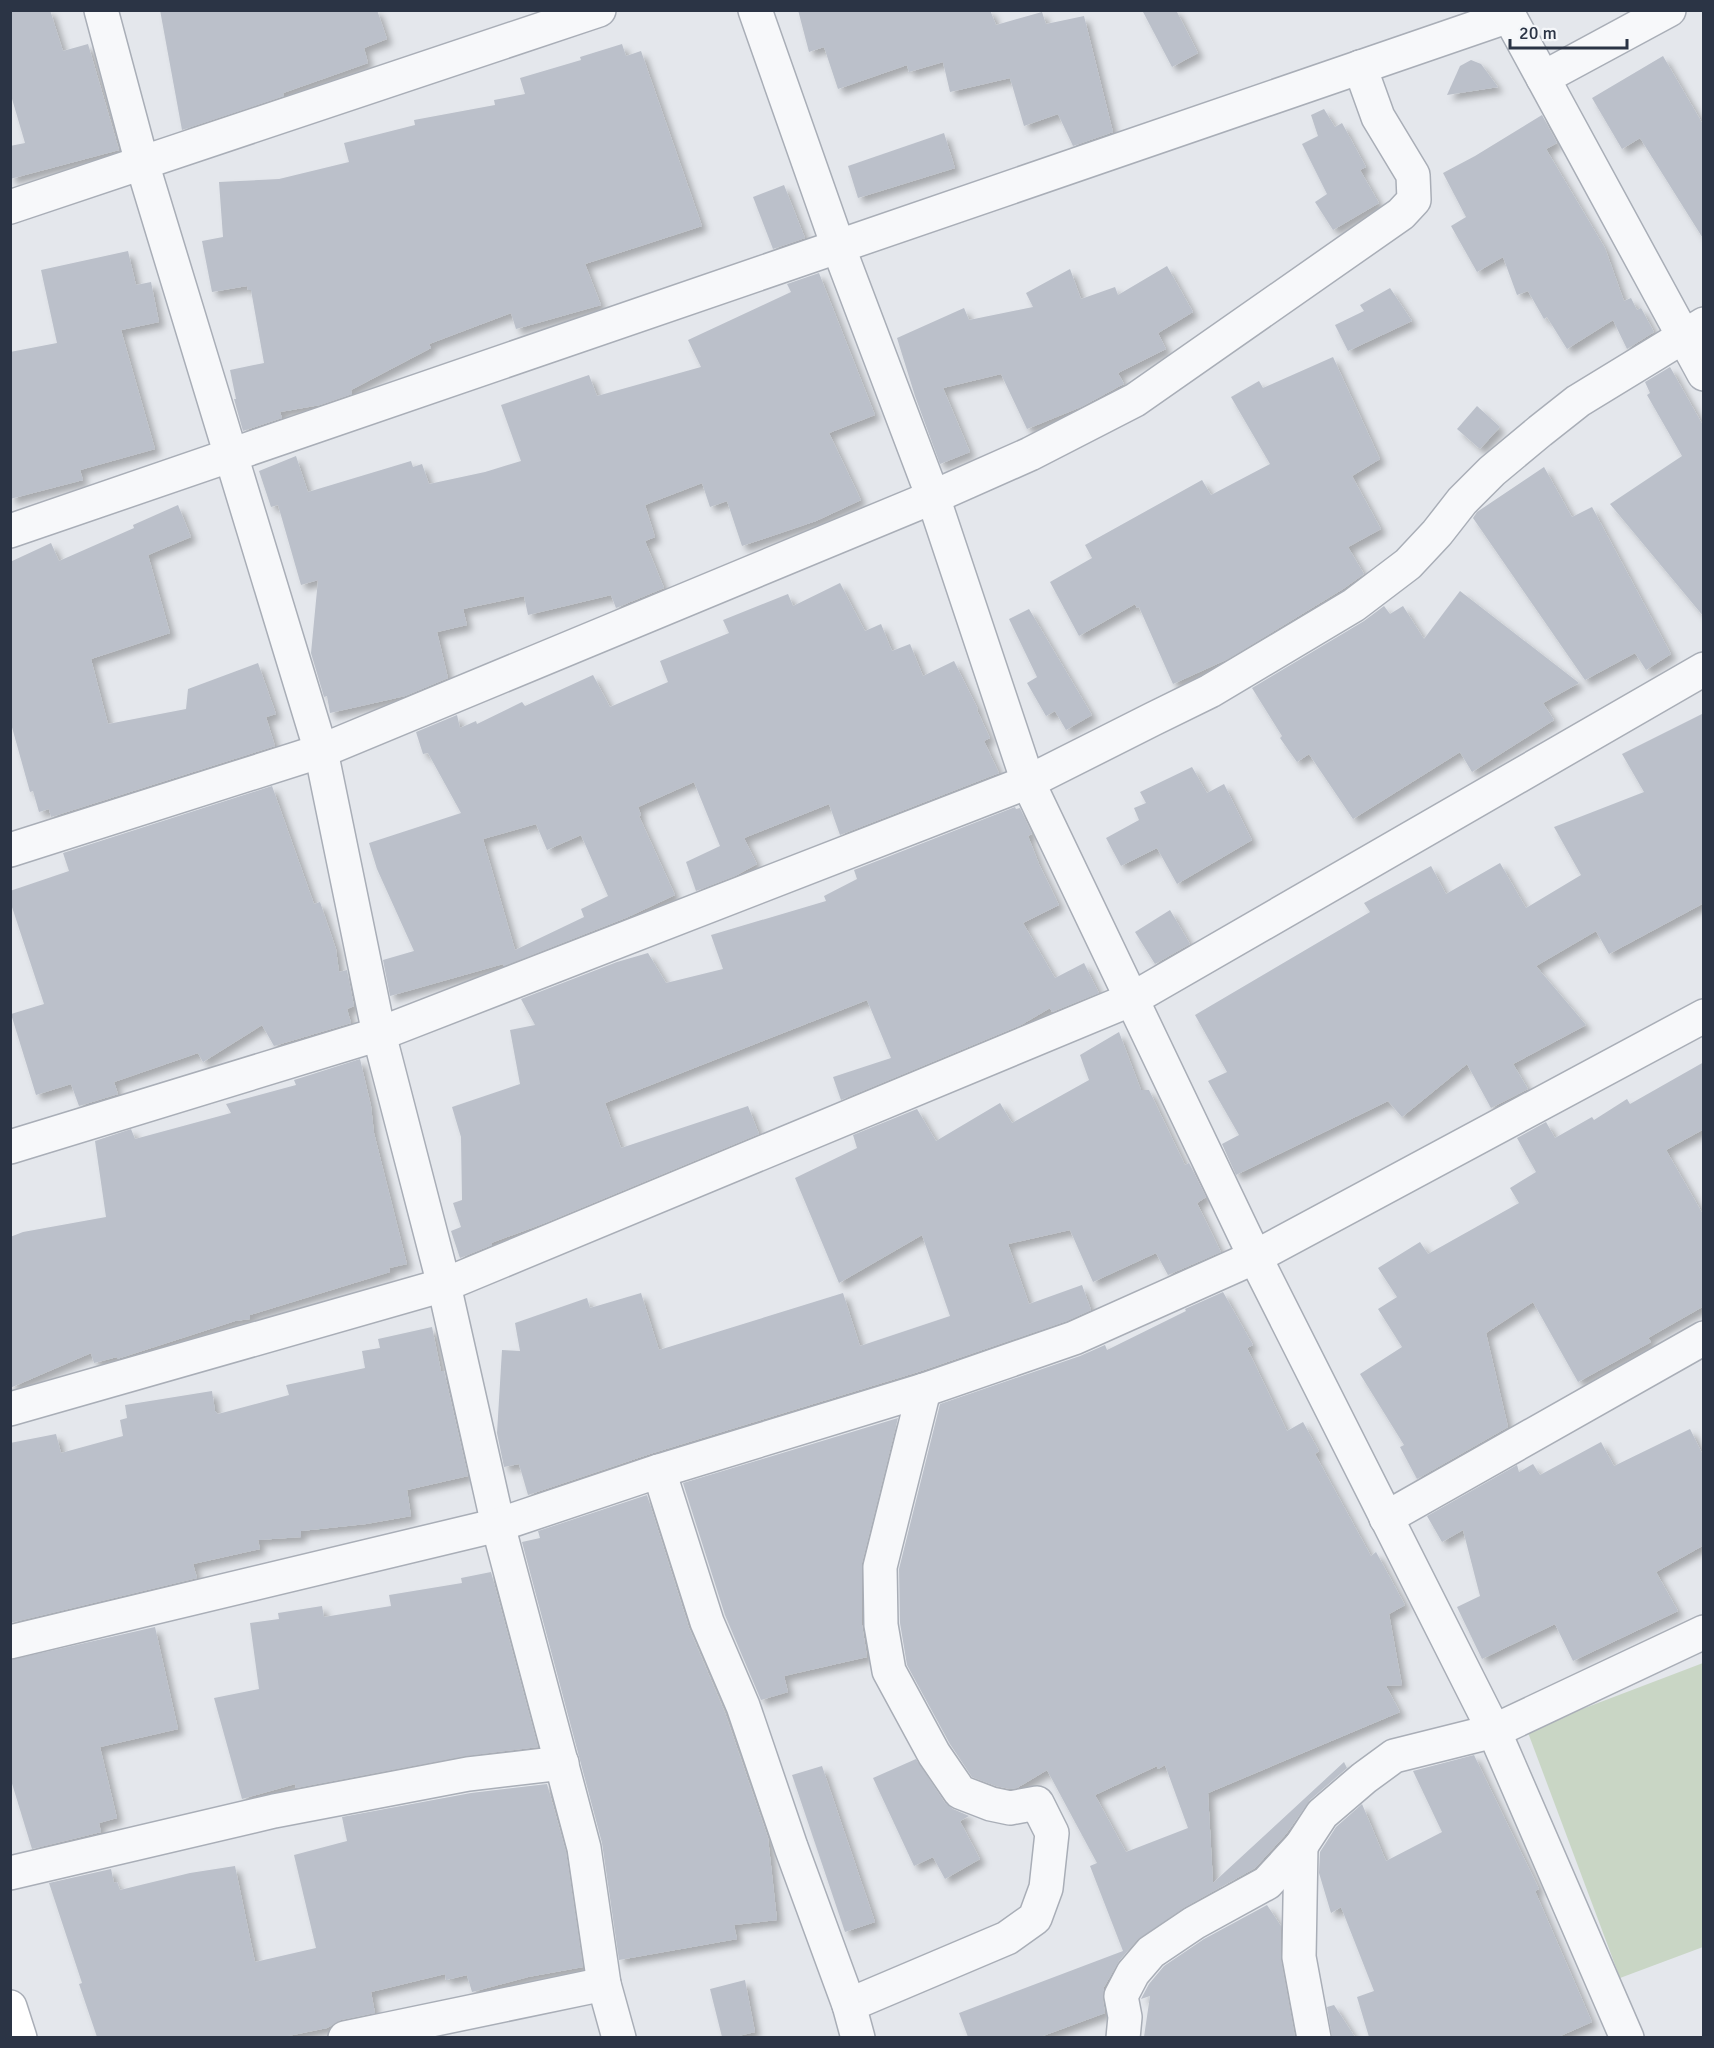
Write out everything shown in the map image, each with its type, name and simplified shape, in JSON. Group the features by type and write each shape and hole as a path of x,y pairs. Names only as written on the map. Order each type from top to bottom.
{"main road":[{"path":"10,2007 21,2037"}],"street":[{"path":"101,10 142,164 321,751 379,1034 444,1285 498,1524 584,1848 604,1984 619,2037"},
{"path":"10,207 599,10"},
{"path":"755,10 838,246 933,497 1029,782 1255,1257 1494,1731 1626,2037"},
{"path":"1543,78 1669,10"},
{"path":"10,531 1360,67 1507,13 1543,78 1693,330 1704,374"},
{"path":"10,850 321,751 933,497 1030,454 1135,400 1401,213 1414,200 1413,175 1378,117 1360,67"},
{"path":"10,1147 379,1034 1029,782 1153,718 1210,692 1354,605 1408,564 1437,533 1462,501 1492,471 1540,431 1578,401 1693,330"},
{"path":"10,1409 444,1285 1132,999 1704,669"},
{"path":"10,1642 498,1524 659,1471 924,1390 1074,1338 1255,1257 1704,1016"},
{"path":"1386,1518 1704,1338"},
{"path":"849,2005 1007,1938 1035,1918 1048,1877 1053,1833 1037,1803 1010,1808 991,1804 960,1792 933,1754 889,1671 881,1625 880,1567 924,1390"},
{"path":"659,1471 707,1622 743,1706 791,1847 849,2005 858,2037"},
{"path":"1122,2037 1125,2017 1121,1996 1133,1973 1151,1952 1194,1923 1267,1882 1301,1846 1322,1814 1394,1756 1494,1731 1704,1632"},
{"path":"10,1872 274,1811 468,1774 562,1763"},
{"path":"1301,1846 1299,1957 1314,2037"},
{"path":"345,2037 604,1984"}],"green space":[{"path":"1703,1663 1703,1947 1620,1978 1527,1730"}],"building":[{"path":"10,10 50,10 63,51 88,44 119,150 10,179 10,146 25,143 10,92"},
{"path":"160,10 377,10 387,39 364,48 368,63 283,93 284,96 182,130"},
{"path":"798,10 990,10 996,25 1042,12 1046,24 1084,16 1113,132 1073,146 1058,114 1024,126 1010,78 950,92 943,62 909,72 907,65 838,89 824,47 809,52"},
{"path":"1142,10 1176,10 1198,53 1172,67"},
{"path":"622,44 626,56 641,51 702,226 585,264 601,305 516,329 511,313 429,344 431,348 351,390 352,394 320,405 280,412 282,418 243,431 234,399 236,399 230,370 264,363 251,290 248,290 247,286 212,292 202,241 223,237 219,182 279,179 349,162 344,143 415,125 414,120 495,105 494,100 525,94 520,78 581,60 580,57"},
{"path":"1663,56 1704,126 1704,240 1640,138 1622,149 1592,98"},
{"path":"1471,60 1481,64 1498,87 1447,95 1460,66"},
{"path":"1324,109 1335,127 1342,123 1366,167 1360,170 1379,203 1333,230 1315,202 1327,194 1302,144 1318,136 1311,115"},
{"path":"1542,115 1557,143 1546,149 1605,248 1624,301 1631,298 1637,310 1641,308 1654,332 1627,349 1613,320 1567,349 1547,317 1544,319 1528,291 1517,295 1503,257 1477,272 1451,226 1466,217 1443,173"},
{"path":"944,133 955,168 858,198 848,166"},
{"path":"784,185 805,238 773,249 753,197"},
{"path":"128,251 136,285 151,282 159,322 121,330 155,449 80,470 83,480 10,499 10,352 57,343 41,270"},
{"path":"1167,266 1193,312 1158,333 1166,349 1118,373 1124,384 1081,407 1027,429 1001,374 943,388 970,452 940,464 897,338 964,308 969,320 1033,307 1026,293 1070,269 1081,299 1115,287 1118,295"},
{"path":"819,273 875,415 829,433 861,500 816,521 742,546 727,501 710,507 702,483 645,505 655,537 645,541 664,588 616,608 611,595 528,615 524,596 463,609 467,625 437,632 448,678 405,696 330,713 327,696 324,697 311,653 318,580 301,585 278,505 271,507 259,471 296,456 308,492 411,461 413,467 422,464 429,484 485,472 521,461 501,405 589,375 597,396 701,367 688,340 791,292 787,284"},
{"path":"1390,288 1412,321 1348,351 1335,325 1364,311 1360,305"},
{"path":"1333,357 1380,459 1352,476 1381,529 1348,547 1364,574 1228,659 1173,684 1139,607 1137,608 1135,604 1079,636 1050,582 1092,558 1085,545 1202,480 1211,495 1270,464 1231,397 1259,381 1263,388"},
{"path":"1670,367 1704,427 1704,617 1610,504 1682,456 1647,395 1650,393 1645,382"},
{"path":"1477,406 1500,427 1480,449 1457,429"},
{"path":"1544,467 1572,517 1592,507 1671,654 1646,670 1635,653 1585,680 1473,518 1477,512"},
{"path":"178,505 191,537 148,555 170,633 91,659 108,724 186,709 188,689 258,663 276,714 266,717 275,746 51,817 49,809 39,812 33,791 30,792 10,720 10,562 51,543 59,561 134,528 133,525"},
{"path":"840,583 865,631 881,624 892,651 910,644 923,676 954,661 990,738 984,741 999,773 840,835 829,804 744,838 757,864 735,876 696,891 686,862 720,846 694,782 638,807 641,815 639,816 675,895 628,917 504,966 503,964 390,996 383,960 414,951 377,869 369,843 461,813 428,753 423,754 416,732 457,715 460,728 476,721 477,724 522,702 525,706 593,675 610,707 668,682 660,661 729,633 723,620 788,594 793,606","holes":["536,824 547,850 581,835 608,896 581,909 584,917 515,950 483,839"]},
{"path":"1460,591 1579,683 1543,703 1554,720 1472,772 1460,752 1353,819 1309,754 1297,762 1280,738 1282,736 1252,688 1364,621 1384,606 1390,614 1403,606 1424,639"},
{"path":"1029,609 1092,715 1066,730 1055,711 1046,716 1027,683 1037,677 1009,619"},
{"path":"1704,713 1704,903 1609,954 1596,931 1536,966 1586,1025 1513,1064 1528,1089 1491,1108 1467,1064 1402,1117 1388,1101 1236,1175 1222,1144 1239,1135 1208,1081 1227,1072 1195,1015 1370,912 1364,903 1431,866 1446,894 1500,863 1526,908 1581,875 1554,827 1644,792 1622,754"},
{"path":"1192,767 1207,793 1224,784 1252,840 1177,884 1157,848 1121,866 1106,838 1139,820 1134,808 1146,803 1140,792"},
{"path":"272,786 314,904 320,902 336,949 339,972 347,970 354,1006 347,1009 351,1023 274,1046 262,1025 203,1062 198,1053 114,1082 118,1094 79,1106 71,1084 36,1095 11,1014 44,1004 10,901 10,891 69,871 63,853"},
{"path":"1015,807 1020,808 1032,834 1028,836 1059,905 1023,923 1055,978 1084,963 1099,993 1052,1012 1050,1008 1021,1025 841,1100 833,1077 891,1058 867,1000 605,1103 621,1148 748,1106 759,1134 545,1223 491,1243 492,1245 460,1258 451,1231 461,1227 453,1203 462,1200 461,1137 452,1107 520,1084 510,1030 535,1025 521,999 617,962 648,953 666,983 723,969 711,935 826,901 824,896 857,879 854,870"},
{"path":"1170,910 1190,944 1155,964 1135,932"},
{"path":"1119,1032 1141,1090 1149,1090 1185,1165 1189,1163 1206,1197 1197,1203 1221,1252 1168,1275 1156,1253 1093,1282 1070,1230 1008,1244 1029,1304 1082,1285 1091,1310 1067,1321 918,1372 653,1453 528,1495 519,1464 504,1467 497,1433 502,1350 520,1351 515,1323 587,1298 590,1308 641,1293 659,1350 843,1293 860,1346 950,1316 922,1235 839,1283 795,1178 857,1148 853,1135 917,1109 936,1141 1000,1103 1012,1123 1089,1080 1080,1055"},
{"path":"360,1059 371,1106 374,1133 407,1264 389,1268 390,1272 250,1315 250,1319 235,1321 117,1359 117,1357 94,1363 91,1353 10,1388 10,1237 23,1232 106,1217 95,1141 131,1129 135,1139 231,1113 226,1104 296,1085 294,1080"},
{"path":"1704,1062 1704,1129 1666,1150 1704,1216 1704,1306 1648,1338 1651,1342 1578,1382 1533,1302 1486,1333 1508,1427 1417,1479 1400,1447 1404,1445 1360,1374 1402,1347 1378,1309 1397,1297 1378,1268 1420,1242 1428,1254 1519,1203 1510,1188 1536,1172 1517,1138 1546,1122 1555,1138 1592,1117 1594,1120 1627,1099 1630,1104"},
{"path":"1223,1292 1253,1345 1247,1348 1287,1431 1303,1422 1319,1451 1315,1454 1371,1556 1376,1552 1405,1605 1389,1614 1402,1685 1386,1686 1400,1712 1208,1793 1213,1883 1344,1762 1347,1768 1310,1800 1286,1834 1255,1868 1185,1907 1137,1940 1119,1961 1104,1987 1105,2013 1040,2037 968,2037 959,2013 1123,1951 1090,1866 1097,1863 1047,1770 1017,1788 1010,1789 972,1777 950,1744 907,1665 900,1623 899,1569 940,1404 1080,1356 1105,1345 1107,1350 1186,1311 1185,1309","holes":["1165,1765 1188,1828 1126,1852 1095,1795 1157,1766 1158,1769"]},
{"path":"432,1327 468,1476 407,1490 411,1516 366,1524 301,1531 301,1537 258,1540 260,1549 193,1564 197,1578 10,1623 10,1443 56,1434 61,1453 123,1436 120,1420 127,1418 125,1405 212,1391 215,1411 218,1414 289,1395 286,1385 365,1368 362,1351 380,1348 378,1339"},
{"path":"898,1418 862,1563 862,1625 867,1657 784,1676 788,1692 761,1700 725,1615 683,1483"},
{"path":"1690,1429 1704,1457 1704,1545 1656,1572 1678,1611 1573,1661 1555,1624 1482,1659 1457,1607 1480,1596 1463,1530 1442,1542 1427,1516 1517,1465 1519,1472 1533,1464 1540,1475 1601,1442 1614,1466"},
{"path":"647,1495 689,1628 725,1713 768,1838 777,1920 734,1925 737,1939 619,1960 602,1843 522,1542 540,1538 538,1531"},
{"path":"491,1572 538,1747 465,1756 296,1788 295,1784 242,1799 214,1698 259,1689 250,1623 279,1619 278,1613 322,1606 324,1617 391,1606 389,1595 462,1583 461,1578"},
{"path":"155,1627 178,1729 100,1747 117,1818 99,1823 101,1832 32,1849 10,1777 10,1660"},
{"path":"1474,1755 1539,1889 1535,1891 1592,2022 1558,2037 1369,2037 1357,1997 1374,1991 1341,1907 1331,1913 1319,1873 1320,1852 1336,1827 1362,1804 1386,1861 1442,1832 1413,1771"},
{"path":"916,1759 945,1803 969,1816 960,1821 980,1859 945,1879 933,1857 914,1866 873,1778"},
{"path":"822,1766 875,1922 845,1932 792,1775"},
{"path":"547,1784 566,1852 583,1967 528,1977 472,1992 467,1975 446,1980 445,1974 371,1992 375,2013 341,2020 327,2028 283,2037 97,2037 49,1883 111,1869 114,1883 117,1882 120,1890 190,1873 235,1866 255,1962 316,1948 294,1855 347,1841 342,1817 471,1793"},
{"path":"1267,1905 1281,1926 1281,1960 1295,2037 1144,2037 1150,1996 1141,1999 1149,1984 1164,1966 1204,1939"},
{"path":"745,1980 755,2032 722,2037 710,1989"},
{"path":"1334,2005 1355,2037 1332,2037 1327,2007"}]}
